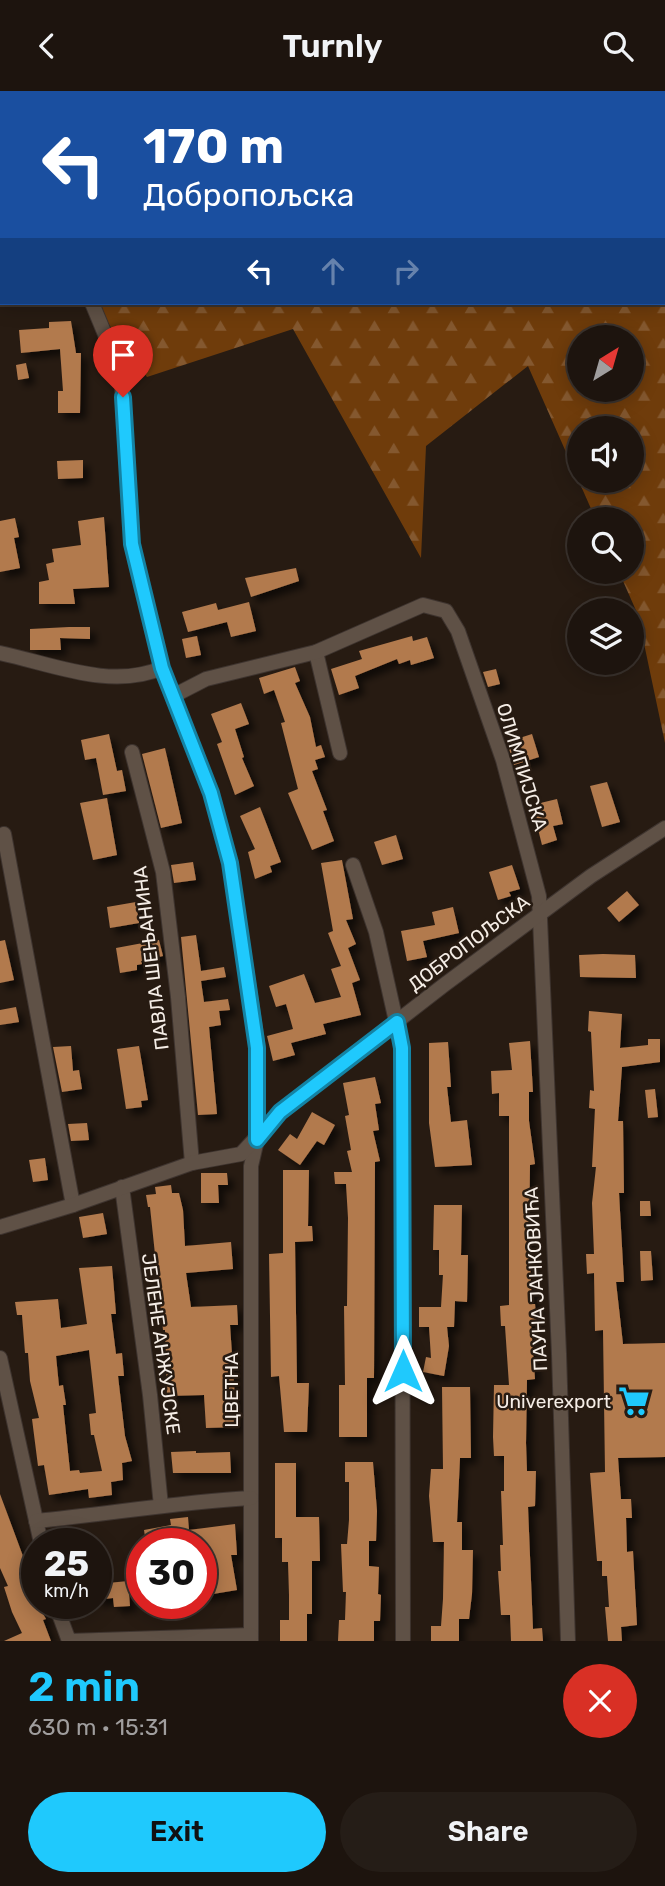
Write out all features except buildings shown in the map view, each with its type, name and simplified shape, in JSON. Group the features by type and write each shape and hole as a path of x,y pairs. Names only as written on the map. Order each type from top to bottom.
{"street":[{"name":"ЦВЕТНА","path":"93,305 121,373 132,544 162,668 175,695 211,793 230,863 257,1048 257,1140 251,1166 251,1638"},
{"name":"ОЛИМПИЈСКА","path":"316,652 424,605 446,611 458,631 503,760 539,896 539,916"},
{"path":"175,695 206,679 316,652 340,753"},
{"path":"0,653 106,677 150,674 162,668"},
{"name":"ПАВЛА ШЕЊАНИНА","path":"132,752 163,871 178,996 192,1163"},
{"name":"ДОБРОПОЉСКА","path":"0,1227 73,1205 192,1163 241,1154 257,1140 280,1112 397,1022 591,876 665,828"},
{"path":"4,835 73,1205"},
{"path":"353,865 376,932 402,1048 403,1641"},
{"name":"ПАУНА ЈАНКОВИЋА","path":"539,916 559,1354 568,1641"},
{"name":"ЈЕЛЕНЕ АНЖУЈСКЕ","path":"122,1187 150,1395 161,1506"},
{"path":"0,1358 38,1528"},
{"path":"36,1521 251,1498"},
{"path":"61,1619 69,1641 251,1638"}],"green space":[{"path":"94,305 665,305 665,743 644,643 644,598 630,598 624,584 644,584 644,507 590,507 584,493 644,493 644,416 567,416 567,454 528,366 426,446 421,558 293,329 147,377"}],"place":[{"name":"Univerexport","path":"634,1401"}],"route":[{"path":"123,397 132,544 158,642 162,668 175,695 211,793 230,863 257,1048 257,1140 280,1112 397,1022 402,1048 403,1371"}]}
